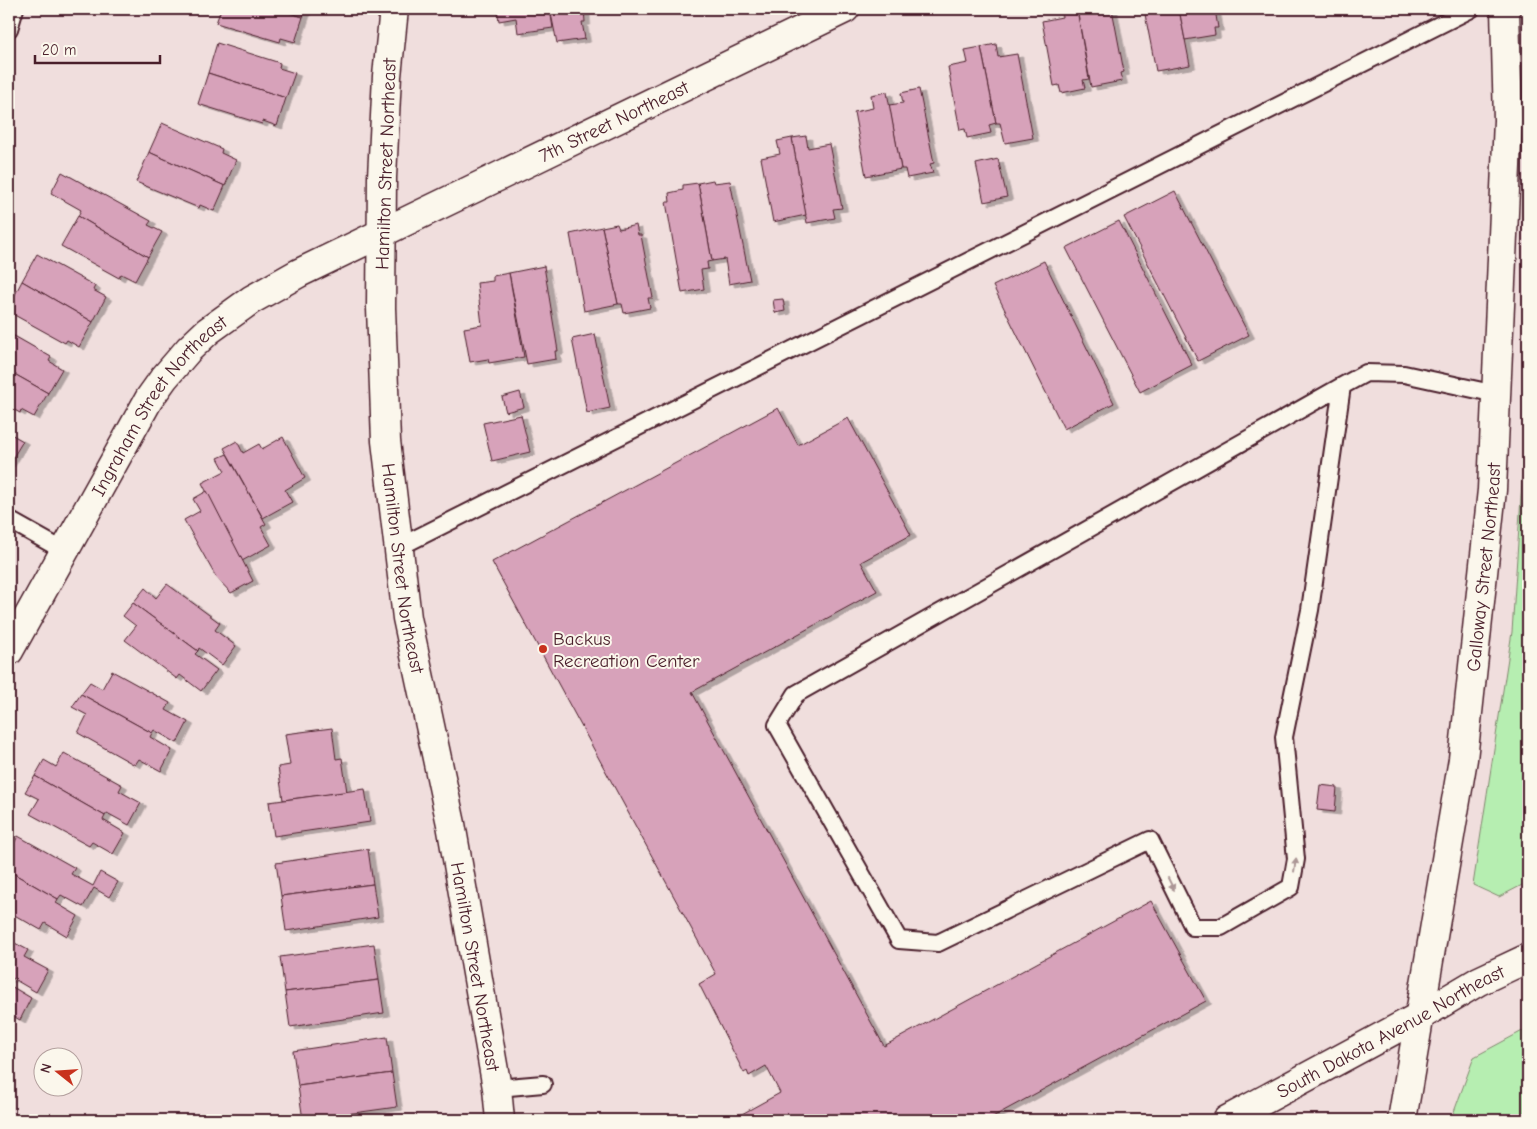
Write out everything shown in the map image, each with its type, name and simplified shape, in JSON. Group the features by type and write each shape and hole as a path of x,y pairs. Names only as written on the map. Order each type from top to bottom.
{"street":[{"name":"Hamilton Street Northeast","path":"394,9 384,133 382,233 382,362 386,441 407,618 451,824 497,1088 500,1120"},
{"name":"7th Street Northeast","path":"382,233 844,9"},
{"name":"Galloway Street Northeast","path":"1402,1120 1463,759 1492,490 1508,120 1505,9"},
{"name":"Ingraham Street Northeast","path":"9,651 66,552 149,399 189,349 208,331 251,300 299,272 382,233"},
{"name":"South Dakota Avenue Northeast","path":"1227,1120 1420,1016 1479,981 1528,958"}],"lane":[{"path":"9,30 15,9"},
{"path":"399,548 1471,9"},
{"path":"1342,386 1310,610 1284,737 1296,858 1291,888 1221,927 1193,927 1150,840 938,943 899,940 777,725 796,694 1342,386 1366,373 1404,374 1496,394"},
{"path":"9,520 66,552"},
{"path":"497,1088 543,1084"}],"green space":[{"path":"1528,392 1528,882 1499,897 1473,885 1512,632"},
{"path":"1528,1028 1528,1120 1451,1120 1474,1057"}],"building":[{"path":"221,9 278,9 303,17 295,42 281,38 280,42 216,23"},
{"path":"278,9 306,9 303,17"},
{"path":"497,9 550,9 553,28 518,33 516,18 499,21"},
{"path":"550,9 584,9 585,22 582,22 585,39 557,43"},
{"path":"1061,9 1077,9 1089,79 1083,80 1085,88 1061,93 1059,85 1054,86 1042,21 1062,17"},
{"path":"1077,9 1092,9 1093,12 1112,9 1124,72 1120,73 1122,81 1091,87"},
{"path":"1144,9 1179,9 1190,65 1156,71"},
{"path":"1179,9 1215,9 1218,28 1214,28 1215,35 1185,40"},
{"path":"217,43 280,63 279,68 295,73 286,98 208,73"},
{"path":"996,44 998,57 1017,54 1033,138 1005,143 1000,123 996,123 981,47"},
{"path":"981,47 996,123 989,125 991,133 967,138 965,129 960,130 948,67 968,63 965,50"},
{"path":"208,73 286,98 277,126 263,121 262,124 198,104"},
{"path":"919,89 934,163 930,164 933,173 907,178 905,169 901,169 889,105 903,103 901,93"},
{"path":"887,92 901,169 866,176 854,112 873,108 871,95"},
{"path":"162,123 222,149 221,153 236,160 225,186 149,152"},
{"path":"806,136 808,148 829,144 842,208 833,209 835,218 807,223 792,138"},
{"path":"792,138 806,215 773,222 761,158 780,154 777,141"},
{"path":"149,152 225,186 214,211 200,205 199,208 136,182"},
{"path":"998,159 1007,197 984,202 976,164"},
{"path":"62,172 151,221 148,225 162,232 148,257 78,216 81,210 51,193"},
{"path":"713,180 714,183 730,181 750,280 729,284 725,259 712,261 698,183"},
{"path":"698,183 712,261 707,262 708,269 701,270 704,289 682,293 666,202 670,202 669,193 683,190 683,185"},
{"path":"1175,191 1249,335 1198,361 1124,217"},
{"path":"78,216 148,257 135,281 121,274 119,278 61,246"},
{"path":"1119,221 1192,365 1140,392 1066,248"},
{"path":"617,224 619,229 636,225 638,235 641,235 653,298 648,298 650,308 624,313 622,304 618,304 602,227"},
{"path":"602,227 618,304 584,311 570,234"},
{"path":"37,254 95,286 93,290 106,297 93,322 22,281"},
{"path":"1044,261 1114,403 1064,429 993,286"},
{"path":"544,266 558,351 555,351 556,359 527,364 509,273"},
{"path":"509,273 524,357 489,363 488,359 470,362 464,328 482,325 477,283 493,281 493,276"},
{"path":"22,281 93,322 79,347 67,340 65,343 9,312 9,306"},
{"path":"783,299 785,311 775,313 773,300"},
{"path":"9,333 51,357 49,361 62,369 48,393 9,371"},
{"path":"595,334 610,408 587,413 572,339"},
{"path":"9,371 48,393 34,417 21,410 20,413 9,407"},
{"path":"520,392 524,407 506,412 502,397"},
{"path":"778,408 798,445 848,418 911,535 861,562 877,591 692,692 884,1046 1151,901 1206,1001 987,1120 731,1120 780,1093 766,1066 749,1076 747,1071 744,1073 699,984 716,974 492,562"},
{"path":"521,415 530,452 492,461 483,423"},
{"path":"9,433 23,441 9,464"},
{"path":"283,437 305,478 285,490 292,502 263,518 224,448 237,441 243,453 259,444 262,449"},
{"path":"227,454 266,524 261,527 271,545 242,561 202,483 225,471 218,458"},
{"path":"207,491 253,581 231,593 216,577 184,520 200,511 193,499"},
{"path":"167,584 220,623 215,630 236,646 222,665 199,648 198,651 133,603 145,588 156,598"},
{"path":"133,603 198,651 195,654 217,670 201,691 180,675 177,679 125,640 136,626 123,616"},
{"path":"112,671 170,703 166,710 188,722 177,743 154,730 152,733 81,694 90,682 102,689"},
{"path":"81,694 152,733 150,737 172,750 161,771 139,759 135,765 78,733 87,715 72,707"},
{"path":"332,728 336,759 342,758 347,792 283,800 278,767 290,765 285,734"},
{"path":"64,753 122,785 119,791 141,803 129,825 107,813 105,816 35,776 44,760 56,767"},
{"path":"35,776 105,816 103,820 125,833 113,854 92,842 89,846 30,814 39,799 25,792"},
{"path":"1320,785 1337,787 1335,812 1317,810"},
{"path":"365,789 370,822 274,836 269,802"},
{"path":"18,836 75,868 71,874 93,886 100,872 118,882 109,897 94,888 83,907 61,895 58,899 9,871 9,853"},
{"path":"368,849 373,884 281,896 276,863"},
{"path":"9,871 58,899 56,903 78,916 67,936 45,923 41,930 9,912"},
{"path":"373,884 378,917 286,931 281,896"},
{"path":"9,940 28,950 24,957 48,970 36,992 12,978 9,980"},
{"path":"374,944 379,980 285,992 280,957"},
{"path":"379,980 384,1013 290,1027 285,992"},
{"path":"9,985 31,998 20,1020 9,1014"},
{"path":"387,1037 392,1073 298,1086 293,1051"},
{"path":"392,1073 397,1107 303,1120 298,1086"}],"place":[{"name":"Backus Recreation Center","path":"543,649"}]}
